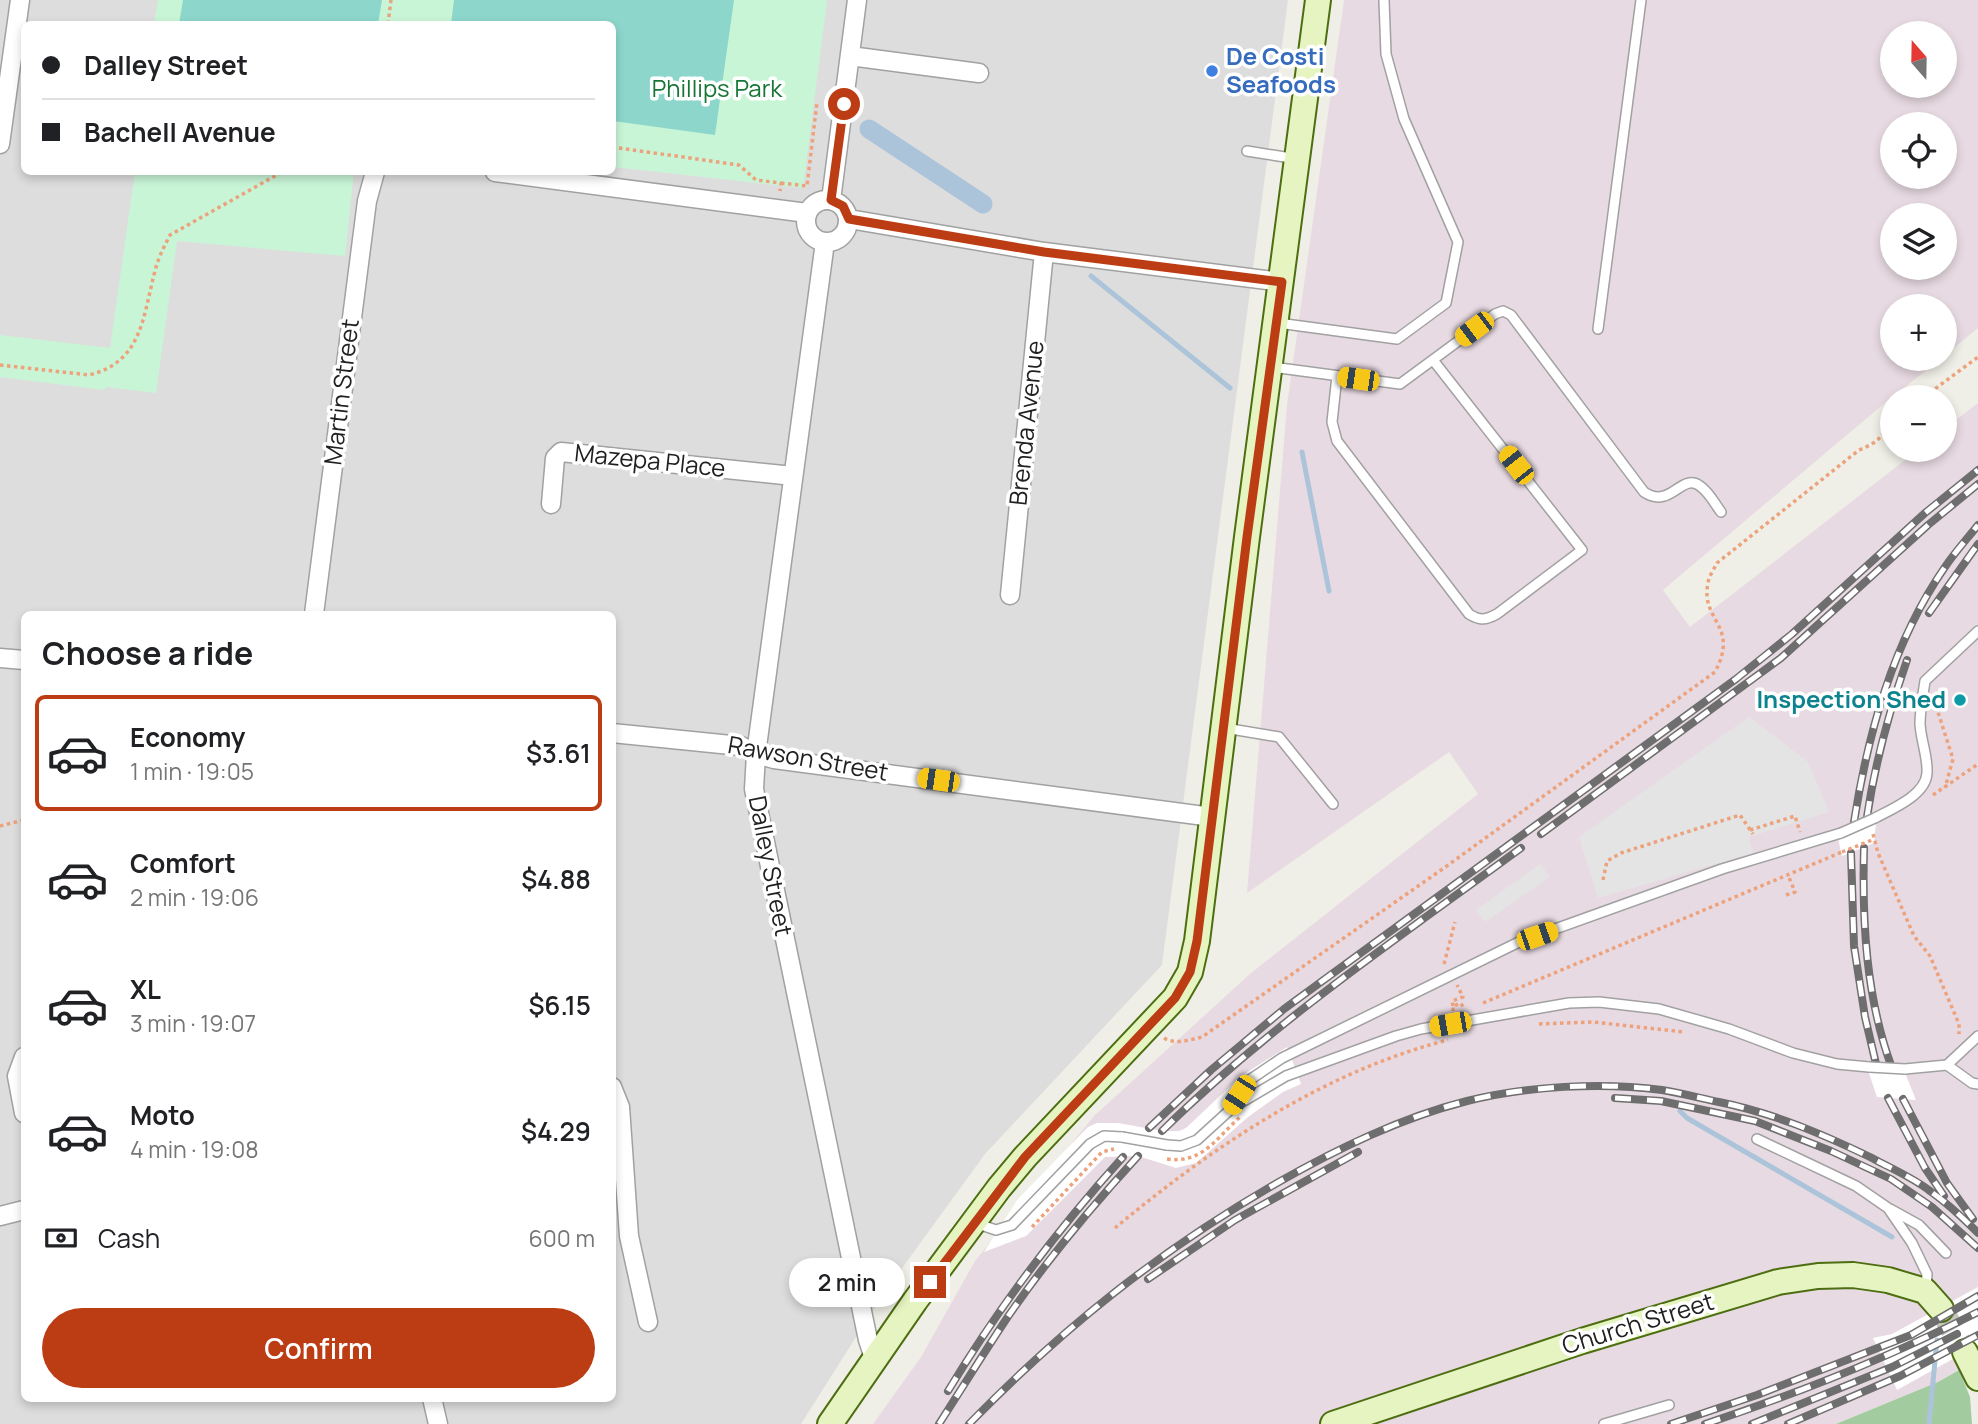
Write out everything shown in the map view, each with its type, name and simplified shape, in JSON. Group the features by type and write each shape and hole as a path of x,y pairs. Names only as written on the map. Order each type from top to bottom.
{"main road":[{"path":"833,1421 874,1358 1025,1157 1175,998 1193,964 1318,0"},
{"name":"Church Street","path":"1333,1424 1582,1341 1778,1282 1818,1276 1853,1275 1888,1280 1933,1300"},
{"path":"1965,1352 1978,1378"}],"street":[{"path":"0,144 20,0"},
{"path":"831,200 857,0"},
{"path":"850,56 979,73"},
{"name":"Martin Street","path":"314,611 367,201 374,175"},
{"path":"517,175 807,214"},
{"path":"831,200 843,206 849,226 842,237 831,242 818,241 809,232 807,214 816,202 831,200"},
{"path":"849,219 1044,252 1282,282"},
{"name":"Dalley Street","path":"825,242 756,754 754,789 868,1340 874,1358"},
{"name":"Brenda Avenue","path":"1010,594 1044,252"},
{"name":"Mazepa Place","path":"551,504 555,458 561,452 793,476"},
{"path":"0,657 21,660"},
{"name":"Rawson Street","path":"616,733 741,746 756,754 788,760 1212,817"},
{"path":"21,1066 18,1076 21,1094"},
{"path":"616,1097 620,1107 629,1236 648,1322"},
{"path":"0,1216 21,1211"},
{"path":"433,1402 438,1424"}],"lane":[{"path":"1277,323 1397,339 1446,303 1458,242 1404,119 1386,54 1384,0"},
{"path":"1598,329 1641,0"},
{"path":"1247,151 1298,159"},
{"path":"1271,366 1400,384 1495,314 1503,311 1511,315 1644,492 1653,498 1664,497 1686,483 1695,483 1702,487 1721,512"},
{"path":"1337,376 1332,422 1337,441 1469,614 1479,620 1487,620 1582,550 1433,360"},
{"path":"1230,1109 1248,1081 1282,1058 1519,942 1740,863 1841,833 1906,801 1926,780 1927,766 1920,723 1925,681 1978,631"},
{"path":"1223,728 1279,737 1333,804"},
{"path":"974,1223 996,1230 1012,1225 1090,1144 1104,1136 1181,1146 1197,1140 1230,1109 1298,1070 1396,1036 1455,1023 1569,1003 1628,1004 1692,1017 1793,1053 1837,1064 1905,1069 1947,1065 1978,1037"},
{"path":"1947,1065 1972,1083 1978,1084"},
{"path":"1757,1139 1856,1186 1919,1225 1947,1253"},
{"path":"1888,1208 1912,1243 1927,1274 1933,1300"},
{"path":"1604,1424 1669,1405"}],"path":[{"path":"388,21 391,0"},
{"path":"616,147 739,165 756,180 807,186 817,102"},
{"path":"0,365 89,375 102,372 117,363 131,350 150,302 161,253 170,235 277,175"},
{"path":"778,210 781,183"},
{"path":"1940,385 1978,356"},
{"path":"1149,1026 1167,1041 1183,1042 1202,1037 1716,672 1723,658 1725,642 1707,602 1708,582 1717,563 1859,450 1880,440"},
{"path":"1934,698 1953,760 1945,788"},
{"path":"1603,880 1607,861 1621,853 1740,815 1751,832 1795,816 1800,832"},
{"path":"0,826 21,821"},
{"path":"1871,829 1878,853 1914,936 1930,956 1959,1024 1959,1054"},
{"path":"1115,1228 1189,1169 1252,1128 1321,1089 1406,1052 1458,1037 1452,1006 1461,1003 1465,1011 1873,839"},
{"path":"1786,895 1794,892 1788,875"},
{"path":"1537,1024 1593,1022 1687,1032"},
{"path":"1157,1157 1185,1160 1198,1155 1240,1117"},
{"path":"1032,1227 1102,1152 1108,1149 1124,1151"}],"shaded area":[{"path":"0,0 1288,0 1162,965 985,1154 884,1293 801,1424 0,1424"},
{"path":"1344,0 1978,0 1978,328 1957,345 1957,294 1880,294 1880,371 1926,371 1907,385 1880,385 1880,407 1663,590 1690,627 1903,462 1957,462 1957,419 1978,403 1978,1358 1938,1382 1836,1424 873,1424 921,1357 975,1261 1094,1116 1251,973 1478,794 1449,752 1247,893 1287,405"},
{"path":"1749,717 1808,762 1829,812 1749,837 1753,853 1598,898 1579,837"},
{"path":"1540,864 1550,877 1485,922 1476,910"}],"green space":[{"name":"Phillips Park","path":"158,0 827,0 803,188 616,167 616,21 154,21"},
{"path":"183,0 382,0 378,21 180,21"},
{"path":"454,0 734,0 715,135 616,121 616,21 451,21"},
{"path":"135,175 354,175 345,256 177,241 156,393 106,387 104,390 0,377 0,335 110,348"},
{"path":"1959,1370 1970,1397 1972,1424 1836,1424 1938,1382"}],"pier":[{"path":"1877,813 1874,843 1842,856 1836,830"},
{"path":"1287,1047 1301,1084 1283,1092 1248,1117 1196,1163 1176,1168 1138,1156 1105,1157 1026,1236 984,1252 1018,1199 1088,1127 1097,1123 1118,1123 1162,1131 1179,1131 1186,1128 1241,1076"},
{"path":"1867,1067 1903,1068 1916,1100 1877,1097"},
{"path":"1978,1287 1978,1345 1897,1390 1873,1338 1892,1334"}],"waterway":[{"path":"869,129 983,204"},
{"path":"1091,276 1230,388"},
{"path":"1302,452 1329,591"},
{"path":"1680,1111 1687,1118 1892,1237"},
{"path":"1929,1424 1937,1340"}],"tunnel":[{"path":"1941,1309 1965,1352"}],"railway":[{"path":"1149,1128 1211,1070 1284,1009 1736,679 1792,634 1925,513 1978,470"},
{"path":"1541,834 1781,658 1928,525 1978,484"},
{"path":"1854,822 1875,722 1897,657 1927,596 1949,561 1978,525"},
{"path":"1929,613 1978,544"},
{"path":"1867,817 1883,738 1907,660"},
{"path":"1162,1131 1291,1018 1521,848"},
{"path":"1864,848 1865,932 1871,987 1876,1015 1892,1068"},
{"path":"1851,853 1854,946 1865,1017 1877,1068"},
{"path":"969,1424 1077,1323 1153,1264 1234,1209 1300,1170 1369,1136 1417,1116 1490,1096 1539,1089 1615,1086 1662,1090 1758,1112 1833,1140 1908,1177 1943,1201 1978,1233"},
{"path":"1615,1098 1661,1101 1755,1121 1831,1151 1891,1179 1932,1207 1978,1248"},
{"path":"1888,1098 1925,1168 1944,1196"},
{"path":"1903,1099 1947,1183 1973,1219"},
{"path":"1148,1279 1235,1220 1358,1152"},
{"path":"939,1424 1024,1294 1071,1233 1138,1156"},
{"path":"948,1391 1030,1270 1123,1157"},
{"path":"1671,1424 1757,1395 1911,1335 1978,1296"},
{"path":"1705,1424 1844,1373 1978,1312"},
{"path":"1752,1424 1892,1367 1957,1334"},
{"path":"1788,1424 1900,1376 1978,1335"}],"place":[{"name":"De Costi Seafoods","path":"1212,71"},
{"name":"Inspection Shed","path":"1960,700"}],"route":[{"path":"844,104 831,200 843,206 849,219 1044,252 1282,282 1247,537 1195,957 1190,972 1175,998 1025,1157 930,1282"}]}
